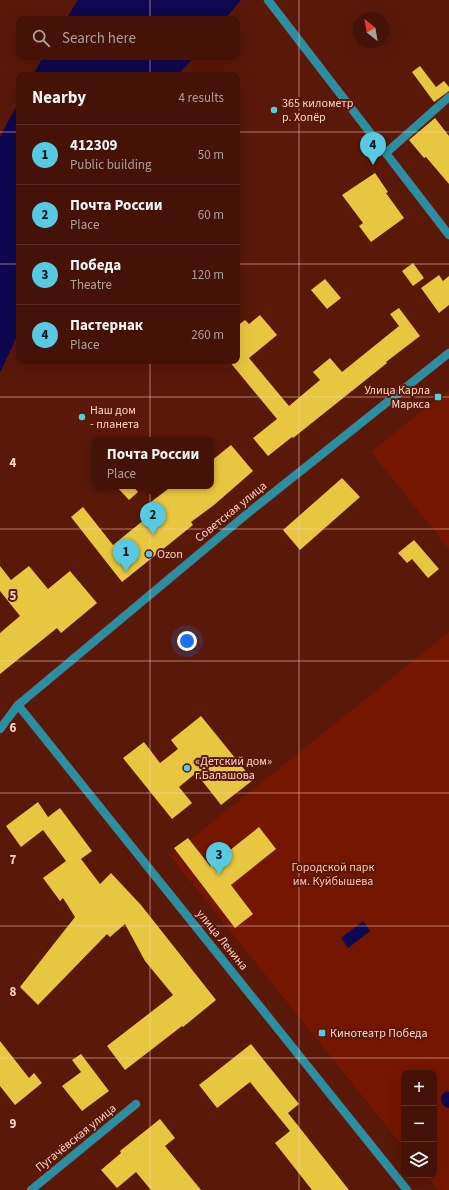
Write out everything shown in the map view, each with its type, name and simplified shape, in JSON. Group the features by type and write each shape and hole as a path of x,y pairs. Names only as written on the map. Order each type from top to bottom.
{"street":[{"path":"268,0 449,235"},
{"path":"386,153 449,97"},
{"name":"Советская улица","path":"0,729 18,705 248,514 449,353"},
{"name":"улица Ленина","path":"18,705 408,1190"},
{"name":"Пугачёвская улица","path":"31,1190 136,1104"}],"green space":[{"path":"449,389 449,549 371,452"},
{"name":"Городской парк им. Куйбышева","path":"449,632 449,1190 438,1190 428,1178 437,1178 437,1070 401,1070 401,1144 170,856"}],"shaded area":[{"path":"78,0 241,0 228,16 68,16"},
{"path":"41,60 191,60 181,72 35,72"},
{"path":"16,107 16,338 0,373 0,137"},
{"path":"363,921 370,931 348,948 341,938"},
{"path":"446,1091 449,1092 449,1108 445,1107 441,1102 441,1096"}],"building":[{"path":"420,66 436,87 444,81 449,87 449,91 434,102 412,72"},
{"path":"435,118 449,136 449,184 409,140"},
{"path":"375,173 388,192 386,193 404,218 371,242 359,226 363,223 342,195"},
{"path":"413,263 424,278 413,286 402,271"},
{"path":"439,275 443,281 449,276 449,305 439,313 421,288"},
{"path":"325,279 341,298 327,309 311,290"},
{"path":"399,308 420,336 293,438 292,437 268,456 253,438 277,419 231,364 240,364 240,324 245,320 249,324 260,315 277,335 249,358 289,406 320,380 313,372 330,358 342,372 399,326 390,314"},
{"path":"231,445 253,471 214,505 191,522 193,525 122,582 71,517 83,507 113,545 150,515 147,505 168,489 214,489 214,459"},
{"path":"342,478 360,497 300,550 283,530"},
{"path":"119,489 136,489 138,492 129,500"},
{"path":"414,540 439,569 428,578 412,559 407,563 398,553"},
{"path":"0,566 11,580 29,566 48,589 70,571 97,603 61,633 57,628 0,674 0,633 20,616 0,591"},
{"name":"«Детский дом» г.Балашова","path":"201,716 253,780 221,805 196,773 179,787 192,803 172,819 123,758 144,742 160,763 178,749 171,740"},
{"path":"38,802 48,817 60,808 92,851 81,859 100,884 111,873 141,905 216,1000 183,1027 182,1026 125,1070 107,1046 173,995 145,961 125,924 110,937 107,934 38,1005 20,987 75,917 63,898 60,901 43,878 66,861 43,830 21,847 6,826"},
{"path":"259,827 276,849 231,885 253,914 235,928 174,848 188,838 210,866"},
{"path":"0,1041 29,1078 34,1073 42,1083 15,1105 0,1086"},
{"path":"251,1044 299,1104 288,1113 349,1190 312,1190 275,1143 290,1131 250,1082 217,1108 199,1085"},
{"path":"81,1054 109,1091 82,1111 62,1086 81,1072 72,1060"},
{"path":"160,1119 175,1138 165,1146 201,1190 151,1190 136,1172 117,1188 101,1170 121,1153 120,1151"}],"place":[{"name":"365 километр р. Хопёр","path":"274,110"},
{"name":"Пастернак","path":"373,165"},
{"name":"Улица Карла Маркса","path":"438,397"},
{"name":"Наш дом - планета","path":"82,417"},
{"name":"Почта России","path":"153,535"},
{"name":"Ozon","path":"149,554"},
{"name":"412309","path":"126,572"},
{"name":"«Детский дом» г.Балашова","path":"187,768"},
{"name":"Победа","path":"219,875"},
{"name":"Кинотеатр Победа","path":"322,1033"}]}
